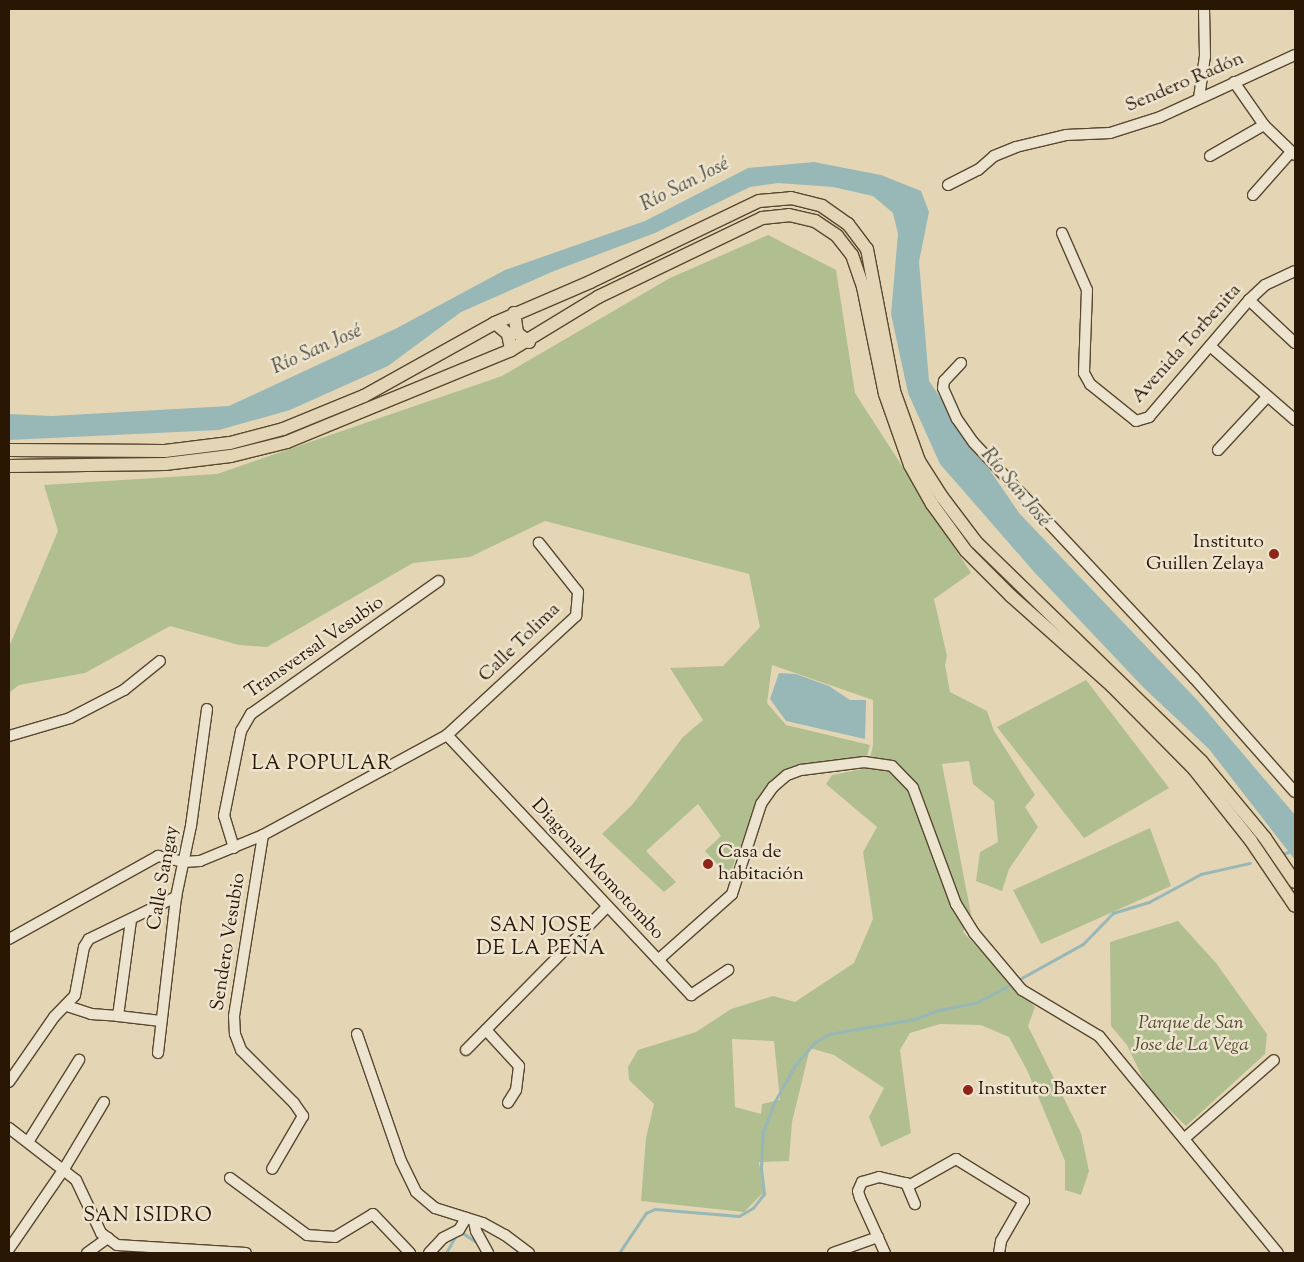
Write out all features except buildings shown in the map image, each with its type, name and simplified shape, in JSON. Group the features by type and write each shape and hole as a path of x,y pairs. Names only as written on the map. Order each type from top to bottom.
{"main road":[{"path":"9,450 165,451 230,443 283,429 364,396 495,323 590,282 759,200 799,200 822,206 848,224 867,249 894,391 919,461 942,497 976,542 1202,762 1265,838 1295,882"},
{"path":"9,466 165,464 231,456 286,442 529,342 598,297 762,218 788,215 815,221 837,236 852,255 863,287 885,394 910,465 932,504 973,558 1112,686 1194,769 1251,841 1295,906"},
{"path":"514,314 517,333 529,342"},
{"path":"495,323 508,334 511,350"}],"street":[{"path":"1199,98 1205,56 1204,9"},
{"name":"Sendero Radón","path":"948,185 978,170 994,156 1016,147 1066,135 1110,133 1160,117 1295,55"},
{"path":"1234,82 1264,125 1293,153 1253,195"},
{"path":"1210,156 1264,125"},
{"name":"Avenida Torbenita","path":"1062,233 1087,290 1084,373 1090,384 1136,421 1149,417 1249,300 1265,284 1295,271"},
{"path":"1249,300 1295,342"},
{"path":"1210,346 1295,420"},
{"path":"961,363 944,381 943,388 957,418 974,443 1194,678 1295,792"},
{"path":"1218,450 1267,397"},
{"name":"Calle Tolima","path":"182,862 200,861 263,835 447,735 576,616 578,592 539,544"},
{"name":"Transversal Vesubio","path":"234,848 224,816 242,731 251,714 439,581"},
{"path":"9,736 70,718 124,690 160,661"},
{"name":"Calle Sangay","path":"158,1053 176,897 191,826 207,709"},
{"name":"Diagonal Momotombo","path":"447,735 607,908 692,995 728,970"},
{"path":"658,960 732,894 761,804 772,787 786,775 802,770 864,762 892,766 905,776 924,815 956,904 1011,977 1019,987 1037,1001 1099,1036 1278,1253"},
{"name":"Sendero Vesubio","path":"263,835 234,1016 235,1034 241,1050 294,1103 303,1116 272,1170"},
{"path":"9,939 145,861 158,856 182,862"},
{"path":"9,1082 54,1018 67,1006 74,996 84,948 89,939 176,897"},
{"path":"466,1050 607,908"},
{"path":"118,1016 131,920"},
{"path":"67,1006 91,1014 161,1021"},
{"path":"486,1030 519,1066 516,1090 508,1103"},
{"path":"357,1034 400,1161 416,1192 435,1208 505,1235 529,1253"},
{"path":"28,1142 79,1060"},
{"path":"1185,1138 1274,1060"},
{"path":"9,1249 64,1169 104,1102"},
{"path":"9,1128 76,1180 101,1233 120,1249 246,1253"},
{"path":"910,1186 956,1159 1024,1201 1001,1241 999,1253"},
{"path":"230,1178 307,1235 335,1236 373,1214 410,1253"},
{"path":"885,1253 858,1192 862,1182 892,1178 910,1186"},
{"path":"910,1186 915,1204"},
{"path":"429,1253 443,1238 459,1230 470,1220"},
{"path":"470,1220 488,1253"},
{"path":"833,1253 878,1237"},
{"path":"86,1253 108,1238"}],"green space":[{"path":"768,235 836,270 855,393 971,573 934,599 947,656 945,665 950,692 987,711 994,731 1035,795 1025,807 1038,827 1009,869 1002,891 976,881 980,852 998,842 994,801 973,784 969,761 942,764 971,914 963,932 1035,1007 1028,1026 1081,1133 1089,1171 1081,1195 1065,1190 1065,1161 1027,1070 1009,1037 981,1025 940,1024 910,1033 900,1050 911,1133 881,1147 869,1117 884,1088 834,1055 810,1048 792,1122 789,1161 759,1162 763,1193 744,1212 641,1201 646,1138 654,1104 629,1080 628,1067 638,1050 696,1032 731,1009 773,996 795,1002 854,963 873,919 863,852 877,827 826,784 832,775 868,768 873,745 873,700 772,665 767,703 786,725 870,745 867,756 801,764 773,787 754,809 729,877 705,851 721,836 698,804 646,851 676,882 664,892 602,834 632,805 683,737 703,720 670,668 723,666 760,627 749,574 545,521 470,557 413,563 267,647 239,645 170,626 85,673 19,685 9,693 9,647 58,531 44,485 217,474 502,376 670,278","holes":["732,1039 774,1041 780,1100 762,1104 761,1114 735,1107"]},
{"path":"1086,680 1169,788 1084,838 997,727"},
{"path":"1150,828 1171,886 1041,944 1013,890"},
{"name":"Parque de San Jose de La Vega","path":"1178,921 1216,963 1267,1034 1265,1054 1186,1126 1148,1089 1127,1045 1111,1026 1110,942"}],"water":[{"path":"814,162 881,175 921,191 929,212 919,262 929,381 1019,513 1198,701 1295,815 1295,860 1209,749 1144,688 1036,574 940,464 908,393 891,314 898,234 893,213 873,196 833,187 778,183 750,187 655,233 554,271 461,312 388,366 290,410 219,430 9,440 9,414 52,416 229,406 397,328 505,270 645,221 748,168"},
{"path":"779,673 796,674 829,686 850,700 866,700 865,739 786,721 770,699"}],"waterway":[{"path":"1282,854 1295,850"},
{"path":"1018,980 1083,944 1113,913 1149,902 1201,874 1250,863"},
{"path":"619,1253 646,1213 655,1209 739,1216 753,1208 764,1194 761,1168 763,1132 775,1101 796,1064 814,1043 829,1034 915,1019 939,1010 976,1003 1014,983"},
{"path":"446,1253 455,1237 463,1233 478,1243"}],"place":[{"name":"Instituto Guillen Zelaya","path":"1274,554"},
{"name":"Casa de habitación","path":"708,864"},
{"name":"Instituto Baxter","path":"968,1090"}],"district":[{"name":"LA POPULAR","path":"322,764"},
{"name":"SAN JOSE DE LA PEÑA","path":"541,938"},
{"name":"SAN ISIDRO","path":"148,1216"}],"water label":[{"name":"Río San José","path":"685,185"},
{"name":"Río San José","path":"317,350"},
{"name":"Río San José","path":"1015,488"}]}
